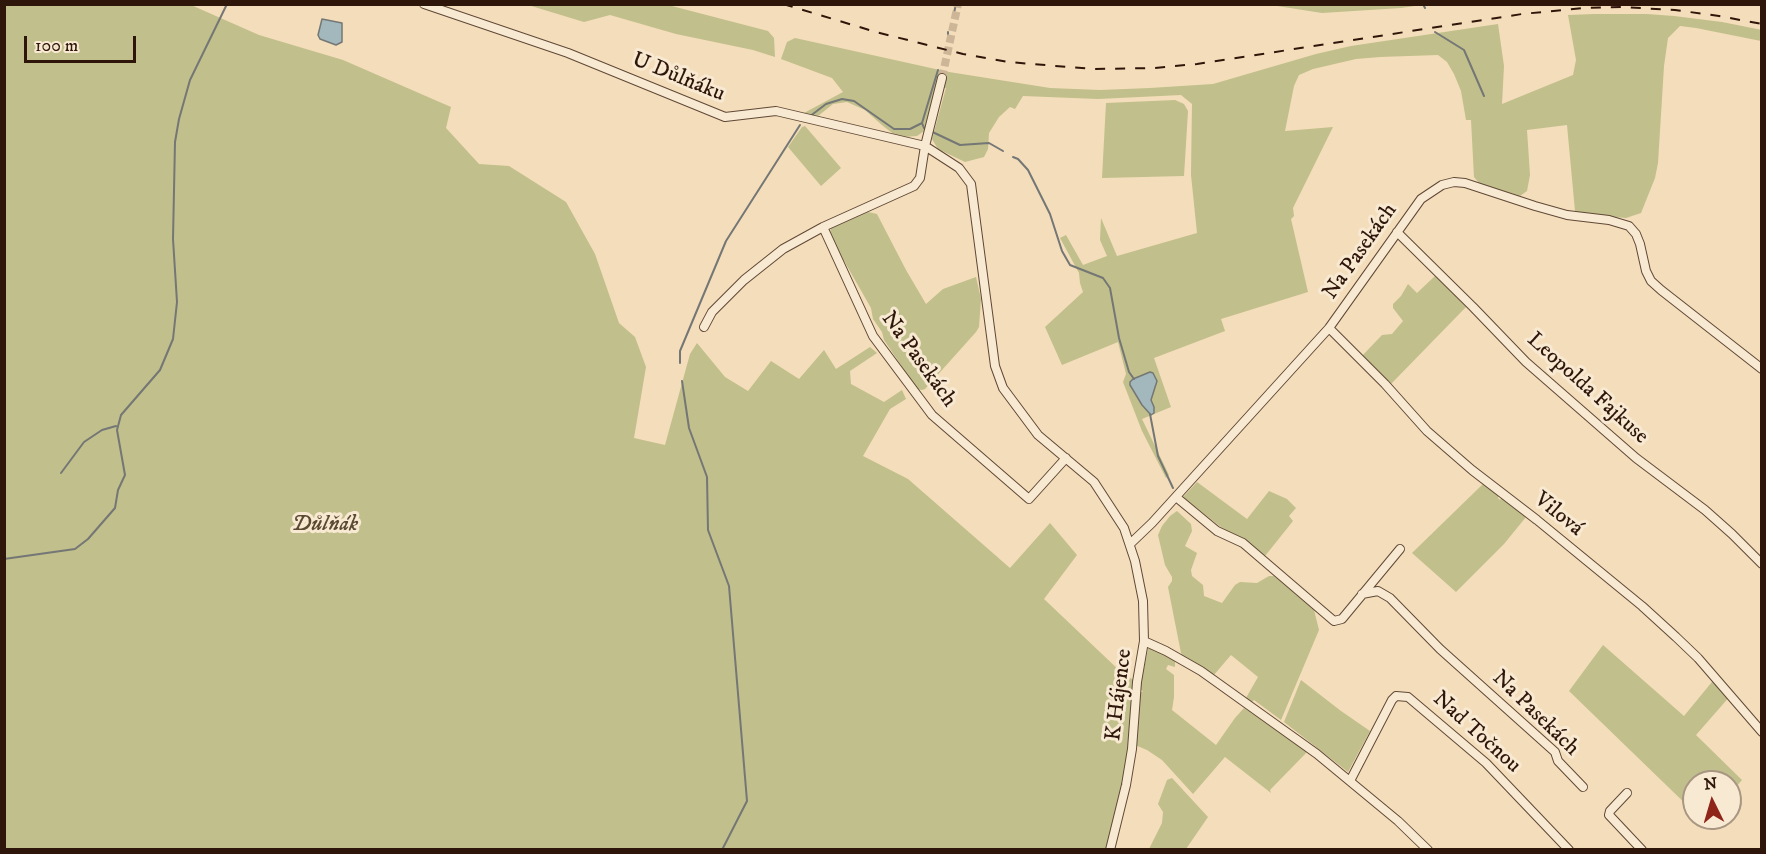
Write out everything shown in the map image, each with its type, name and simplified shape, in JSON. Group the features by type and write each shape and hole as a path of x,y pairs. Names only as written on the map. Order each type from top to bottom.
{"street":[{"name":"U Důlňáku","path":"424,4 568,53 725,117 776,111 925,146"},
{"path":"704,327 712,312 744,280 783,249 914,186 920,178 925,146 942,78"},
{"path":"925,146 959,168 970,184 995,366 1004,388 1038,435 1094,482 1124,528 1130,544"},
{"name":"Na Pasekách","path":"1130,544 1152,524 1329,328 1421,199 1442,185 1454,182 1480,186 1567,215 1618,222 1629,226 1636,234 1646,271 1652,281 1761,369"},
{"name":"Na Pasekách","path":"823,228 873,336 932,415 1029,499 1066,458"},
{"name":"Leopolda Fajkuse","path":"1397,232 1473,306 1526,362 1636,458 1705,510 1761,564"},
{"name":"Vilová","path":"1329,328 1385,384 1427,431 1472,470 1642,606 1676,637 1698,658 1761,732"},
{"path":"1176,497 1217,531 1243,543 1334,621 1342,619 1400,549"},
{"name":"K Hájence","path":"1110,849 1126,785 1132,749 1137,682 1144,641 1143,601 1130,544"},
{"path":"1379,574 1378,581 1383,593"},
{"path":"1362,594 1372,591 1383,593"},
{"name":"Na Pasekách","path":"1383,593 1440,649 1555,752 1558,761 1583,787"},
{"path":"1144,641 1201,671 1310,748 1428,849"},
{"name":"Nad Točnou","path":"1350,781 1392,700 1396,696 1408,697 1486,763 1569,849"},
{"path":"1627,793 1609,815 1642,849"}],"green space":[{"path":"1271,4 1422,5 1322,13"},
{"name":"Důlňák","path":"5,5 191,5 259,35 343,60 451,107 446,128 479,164 509,166 566,202 595,254 619,323 635,337 646,367 634,438 665,445 690,354 697,343 725,377 748,391 771,361 799,379 824,350 836,369 870,347 877,353 850,371 851,384 884,402 902,390 906,399 890,409 863,456 908,479 1010,568 1050,523 1077,555 1044,599 1122,673 1137,682 1132,749 1110,849 5,850"},
{"path":"528,5 668,5 768,31 774,38 775,57 753,50 676,34 610,15 584,22"},
{"path":"1568,15 1674,16 1762,30 1761,41 1680,26 1668,38 1655,178 1641,213 1626,218 1579,214 1575,211 1567,125 1527,130 1530,175 1527,191 1520,196 1479,183 1474,177 1471,120 1466,120 1461,91 1454,74 1447,62 1438,55 1356,59 1313,69 1299,75 1294,86 1285,131 1333,127 1293,208 1294,216 1291,219 1308,292 1221,319 1225,331 1154,358 1171,407 1142,419 1169,475 1166,478 1142,431 1123,382 1126,374 1118,342 1062,365 1045,327 1083,292 1079,273 1060,238 1066,235 1083,265 1107,256 1100,240 1101,218 1117,256 1197,233 1191,175 1192,104 1181,95 1098,99 1023,96 1015,109 1010,107 999,117 989,133 988,149 984,157 965,162 938,149 932,139 946,88 937,86 927,129 917,136 904,137 895,135 865,110 847,102 833,104 818,116 804,113 843,92 832,78 781,59 787,42 795,38 949,72 1050,88 1100,90 1150,88 1213,84 1351,46 1498,24 1504,66 1502,104 1573,75 1576,60"},
{"path":"1175,100 1184,104 1188,111 1184,176 1102,178 1106,103"},
{"path":"805,126 841,168 821,186 788,147"},
{"path":"868,212 877,214 926,304 943,289 976,277 981,299 979,327 922,390 917,389 884,340 882,332 873,319 871,308 831,238 831,228"},
{"path":"1435,276 1466,307 1391,384 1362,356 1382,335 1392,334 1403,321 1393,308 1393,304 1408,284 1417,293"},
{"path":"1197,482 1247,519 1269,491 1287,499 1296,508 1289,516 1293,521 1265,556 1247,541 1222,528 1183,497"},
{"path":"1484,483 1499,495 1500,500 1502,497 1526,517 1504,544 1456,592 1412,553"},
{"path":"1177,511 1191,524 1192,531 1185,546 1197,553 1191,570 1192,576 1203,585 1204,596 1222,603 1235,585 1240,582 1257,583 1269,576 1274,576 1314,610 1319,630 1281,720 1254,700 1251,703 1246,698 1258,677 1231,655 1213,676 1181,653 1168,587 1172,577 1165,565 1158,535 1162,526"},
{"path":"1603,645 1684,716 1716,677 1731,695 1696,735 1732,770 1682,770 1682,800 1569,691"},
{"path":"1148,649 1154,649 1175,659 1175,667 1168,665 1166,669 1174,675 1172,710 1216,745 1244,708 1307,752 1270,790 1271,793 1225,757 1193,794 1162,760 1135,745 1140,692 1143,692 1140,688"},
{"path":"1301,680 1370,731 1348,772 1284,722"},
{"path":"1172,778 1208,817 1186,849 1149,849 1162,823 1163,812 1158,804 1167,780"}],"water":[{"path":"322,19 342,23 342,42 336,45 320,39 318,35"},
{"path":"1150,372 1157,381 1151,400 1154,413 1151,415 1130,385 1133,379"}],"waterway":[{"path":"4,559 75,549 88,539 115,508 118,490 125,475 117,430 121,415 160,370 173,339 177,302 173,239 175,142 179,119 190,80 227,4"},
{"name":"U Důlňáku","path":"954,13 956,4"},
{"path":"1423,4 1425,8"},
{"path":"1435,32 1464,50 1484,96"},
{"path":"809,117 826,104 842,99 854,101 894,129 910,129 922,123 938,70"},
{"path":"922,123 924,128 960,145 989,143 1003,151"},
{"path":"680,363 680,351 726,241 800,125"},
{"path":"1013,157 1028,170 1050,214 1062,251 1070,265 1103,278 1110,288 1119,338 1129,372 1134,379"},
{"path":"682,381 689,428 707,477 708,530 729,586 747,801 722,850"},
{"path":"1150,414 1158,456 1173,488"},
{"path":"61,473 84,442 102,430 116,426"}],"tunnel":[{"path":"942,78 958,4"}],"railway":[{"path":"783,4 876,32 963,54 1008,62 1093,69 1154,68 1197,64 1522,14 1584,8 1622,7 1675,10 1762,24"}]}
